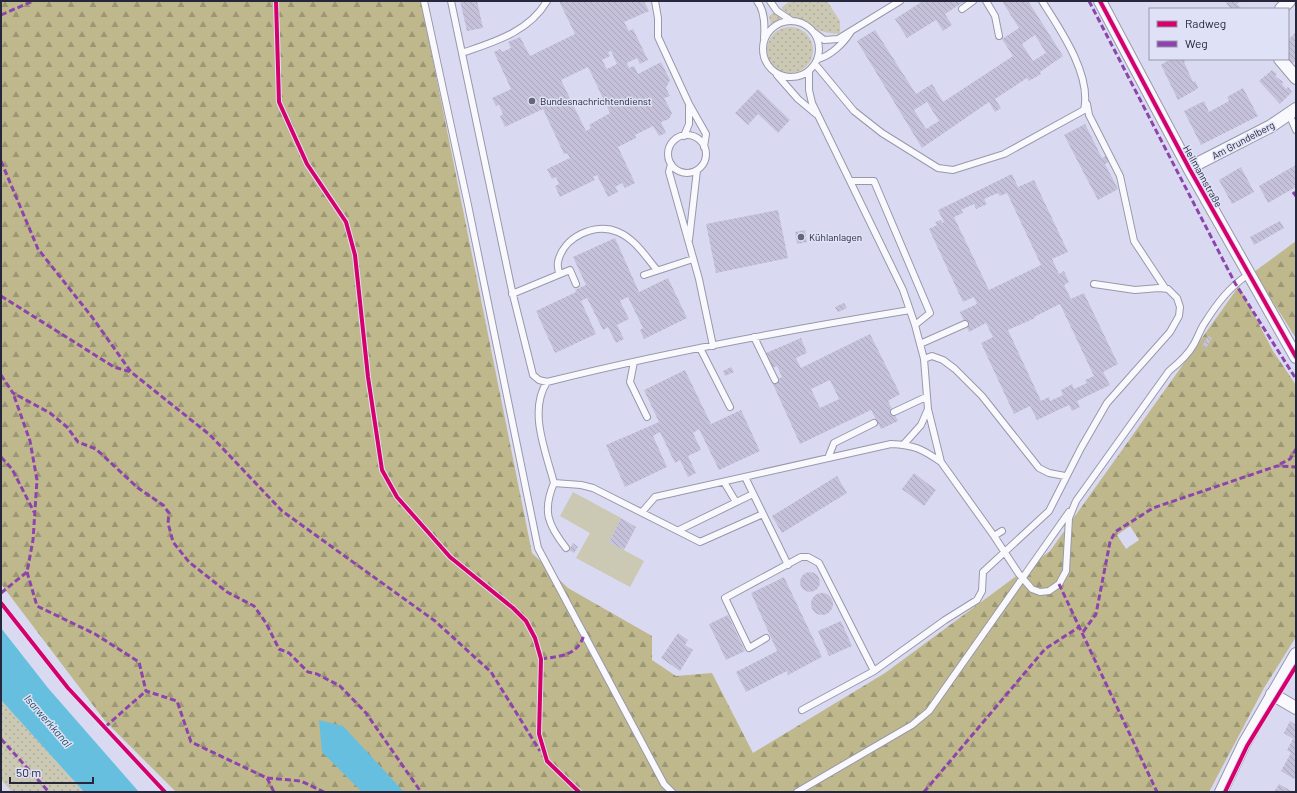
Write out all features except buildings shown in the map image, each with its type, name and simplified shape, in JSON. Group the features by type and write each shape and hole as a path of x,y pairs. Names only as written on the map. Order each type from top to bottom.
{"street":[{"name":"Heilmannstraße","path":"1100,1 1189,168 1296,357"},
{"path":"1281,60 1296,78"},
{"name":"Am Grundelberg","path":"1189,168 1271,126 1292,112"},
{"path":"1221,792 1244,744 1296,654"},
{"path":"1272,694 1296,708"}],"lane":[{"path":"424,1 479,259 538,548 664,784 672,792"},
{"path":"451,1 512,294 533,375 539,380 547,382 754,337 910,310"},
{"path":"462,53 506,37 531,21 547,1"},
{"path":"655,1 658,18 658,37 689,104 706,134 704,162 697,170 689,244"},
{"path":"757,1 760,5 765,22 762,47 765,61 798,98 818,116"},
{"path":"770,1 778,11 792,21"},
{"path":"764,40 775,26 792,21 800,22 824,40 838,39 852,32 900,1"},
{"path":"962,9 973,1"},
{"path":"986,1 995,16 999,36"},
{"path":"1042,1 1074,51 1090,115 1120,176 1134,242 1164,288"},
{"path":"813,31 819,44 816,62 854,111 882,134 938,168 953,170 1004,154 1084,110 1087,100"},
{"path":"776,74 793,78 809,72 816,62 829,54 846,40 852,32"},
{"path":"809,72 809,90 812,103 903,290 916,325 924,359 928,409 941,462"},
{"path":"684,136 689,124 689,104"},
{"path":"1292,112 1296,130"},
{"path":"704,147 698,139 684,136 671,144 668,154 671,164 669,172 693,259 714,346"},
{"path":"671,164 683,173 697,170"},
{"path":"850,181 874,181 930,313 916,325"},
{"path":"559,274 557,263 566,245 575,237 591,230 606,229 617,231 628,237 658,270"},
{"path":"644,275 693,259"},
{"path":"512,294 570,270 576,284"},
{"path":"797,792 912,724 929,710 1169,370 1182,360 1190,350 1203,326 1235,283 1249,274"},
{"path":"802,710 874,671 945,620 977,600 982,591 983,572 1049,511 1066,476 1107,403 1176,324 1180,307 1173,292 1164,288 1135,290 1094,284"},
{"path":"920,344 965,324"},
{"path":"754,337 774,380"},
{"path":"700,348 730,407"},
{"path":"924,359 932,356 940,359 955,369 982,396 1039,468 1049,473 1066,476"},
{"path":"634,362 630,382 647,417"},
{"path":"547,382 541,391 539,410 540,427 554,483 549,496 547,510 551,524 566,548"},
{"path":"894,412 926,397"},
{"path":"904,444 921,425 928,409"},
{"path":"828,458 834,443 874,423"},
{"path":"642,512 655,498 891,444 909,445 926,452 941,462 994,536 1022,579 1032,589 1040,592 1049,591 1059,584 1066,571 1069,518 1076,501"},
{"path":"745,477 788,565"},
{"path":"724,482 736,502"},
{"path":"554,483 581,485 593,488 700,542 763,514"},
{"path":"678,530 753,494"},
{"path":"994,536 1002,531"},
{"path":"766,638 749,648 725,598 801,557 808,557 819,563 874,671"}],"shaded area":[{"path":"790,1 827,1 840,21 840,33 826,32 817,29 793,17 781,8"},
{"path":"775,12 782,20 771,26 769,16"},
{"path":"790,27 803,31 809,37 813,50 809,63 803,69 790,73 777,69 771,63 767,50 771,37 777,31"},
{"path":"573,492 621,518 609,542 644,561 630,587 576,558 590,533 560,516"},
{"path":"1,700 84,792 12,792 1,780"}],"green space":[{"path":"1,1 421,1 532,553 568,588 652,636 652,660 676,676 712,673 753,753 885,673 1050,551 1239,286 1273,351 1296,385 1296,637 1264,688 1209,792 176,792 105,721 1,584","holes":["1130,526 1139,540 1126,549 1117,535"]},
{"path":"1296,241 1296,338 1254,272"}],"water":[{"name":"Isarwerkkanal","path":"1,628 48,688 139,792 84,792 1,700"},
{"path":"319,720 343,726 404,792 362,792 322,752"}],"marked path":[{"path":"1,15 33,1"},
{"path":"1089,1 1235,283 1296,379"},
{"path":"1,161 38,249 92,317 131,372 210,435 282,511 435,621 491,672 540,751"},
{"path":"1293,192 1296,196"},
{"path":"1,296 114,367 131,372"},
{"path":"1,375 13,393 50,413 67,427 78,442 96,449 138,488 163,505 169,513 168,523 173,542 189,562 227,592 254,606 266,623 279,649 289,653 308,672 317,674 340,686 366,713 421,792"},
{"path":"1,593 27,572 33,540 37,480 30,441 13,393"},
{"path":"1280,464 1290,459 1296,449"},
{"path":"1,457 12,469 34,512"},
{"path":"1083,632 1096,614 1110,542 1115,532 1153,508 1277,466 1296,467"},
{"path":"27,572 37,606 95,634 139,662 146,691 177,701 191,742 267,778 274,792"},
{"path":"1059,584 1157,792"},
{"path":"924,792 1045,649 1079,627"},
{"path":"541,659 562,656 573,651 581,642 584,635"},
{"path":"105,727 146,691"},
{"path":"1,739 49,792"},
{"path":"267,778 301,781 324,792"}],"cycle path":[{"path":"276,1 279,102 307,164 346,222 355,255 368,377 382,470 397,497 450,557 513,608 526,621 535,638 541,659 539,734 547,761 579,792"},
{"path":"1100,1 1189,168 1296,357"},
{"path":"1,603 68,688 165,792"},
{"path":"1225,792 1247,746 1296,666"}],"place":[{"name":"Bundesnachrichtendienst","path":"532,101"},
{"name":"Kühlanlagen","path":"801,237"}]}
